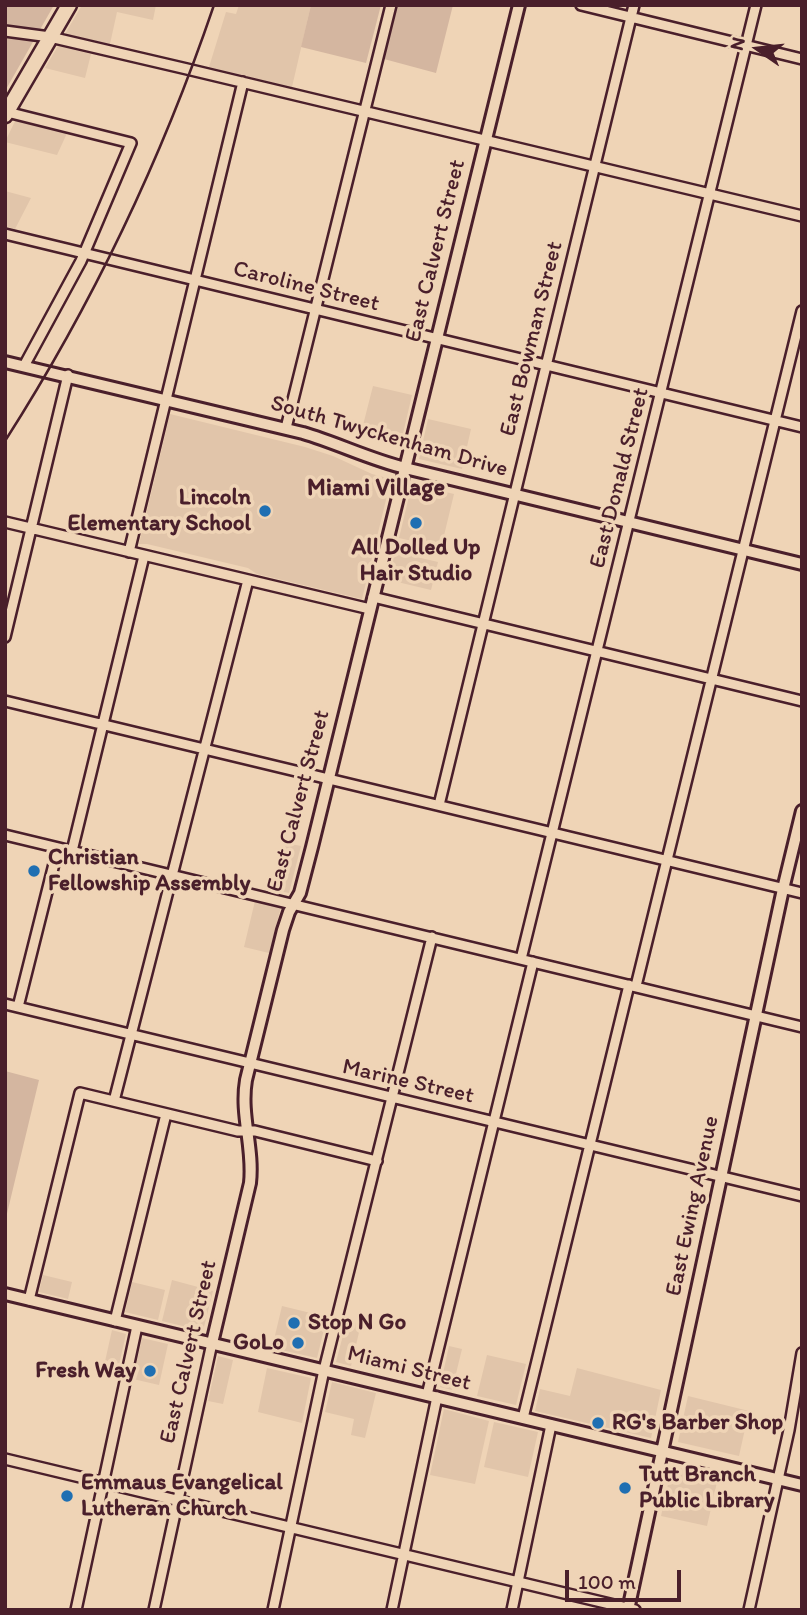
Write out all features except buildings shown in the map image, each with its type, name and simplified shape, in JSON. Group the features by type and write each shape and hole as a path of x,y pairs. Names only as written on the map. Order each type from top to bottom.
{"main road":[{"path":"6,113 69,5"}],"street":[{"path":"286,428 391,5"},
{"name":"East Calvert Street","path":"154,1610 250,1183 251,1157 243,1101 250,1064 283,930 302,884 519,5"},
{"path":"581,5 802,59"},
{"name":"East Bowman Street","path":"439,804 634,5"},
{"name":"East Donald Street","path":"522,959 755,5"},
{"path":"5,31 50,37 802,216"},
{"path":"129,552 243,82"},
{"path":"6,113 131,143 84,253 24,366"},
{"name":"Caroline Street","path":"5,234 802,427"},
{"path":"523,1418 590,1145 667,860 802,311"},
{"name":"South Twyckenham Drive","path":"5,362 286,428 341,444 372,459 405,468 802,564"},
{"path":"5,637 68,375"},
{"path":"5,522 248,580 483,624 802,701"},
{"path":"72,851 144,556"},
{"path":"114,1101 248,580"},
{"path":"5,701 802,893"},
{"name":"East Ewing Avenue","path":"630,1609 755,1016 802,811"},
{"path":"5,835 802,1027"},
{"path":"18,1007 58,848"},
{"path":"273,1610 324,1370 432,937"},
{"path":"392,1610 432,1396 533,962"},
{"name":"Marine Street","path":"5,1004 802,1196"},
{"path":"29,1300 80,1093 377,1161"},
{"path":"115,1321 166,1114"},
{"name":"Miami Street","path":"5,1294 802,1485"},
{"path":"76,1610 136,1326"},
{"path":"749,1610 789,1430 802,1353"},
{"path":"512,1610 551,1425"},
{"path":"5,1459 630,1609"}],"shaded area":[{"path":"5,5 54,5 5,91"},
{"path":"82,5 156,5 153,20 117,12 110,44 65,34"},
{"path":"239,5 311,5 292,87 209,67 226,12 236,14"},
{"path":"311,5 381,5 366,63 301,47"},
{"path":"398,5 453,5 436,73 384,59"},
{"path":"58,46 91,54 85,78 45,68"},
{"path":"17,117 68,131 57,155 5,142"},
{"path":"5,191 31,198 15,229 5,226"},
{"path":"373,386 412,395 401,442 361,433"},
{"name":"Lincoln Elementary School","path":"170,414 305,447 391,479 362,599 257,574 248,568 139,544"},
{"path":"428,419 471,429 462,469 419,459"},
{"path":"412,484 454,494 441,548 399,538"},
{"path":"395,552 438,562 431,590 389,580"},
{"path":"286,843 301,846 289,893 275,890"},
{"path":"255,901 281,907 269,953 244,947"},
{"path":"5,1071 39,1080 5,1222"},
{"path":"43,1275 72,1282 68,1299 39,1292"},
{"path":"172,1280 213,1291 203,1331 162,1321"},
{"path":"132,1282 165,1290 158,1320 125,1312"},
{"path":"282,1306 327,1317 317,1358 272,1348"},
{"path":"347,1320 361,1324 351,1366 336,1362"},
{"path":"112,1330 126,1334 116,1378 102,1375"},
{"path":"142,1338 168,1344 159,1385 133,1379"},
{"path":"449,1346 462,1349 452,1390 440,1387"},
{"path":"487,1355 526,1364 516,1405 477,1396"},
{"path":"218,1356 233,1360 223,1404 208,1401"},
{"path":"267,1368 311,1378 302,1423 258,1412"},
{"path":"577,1368 661,1390 651,1438 535,1411 540,1389 570,1396"},
{"path":"332,1382 376,1393 365,1438 351,1435 354,1419 325,1412"},
{"path":"688,1396 749,1411 739,1456 678,1442"},
{"path":"444,1409 489,1421 475,1484 430,1475"},
{"path":"494,1422 538,1432 528,1477 484,1467"},
{"path":"672,1466 718,1478 707,1526 661,1516"}],"railway":[{"path":"5,441 67,337 123,229 172,119 214,5"}],"place":[{"name":"Lincoln Elementary School","path":"265,511"},
{"name":"All Dolled Up Hair Studio","path":"416,523"},
{"name":"Christian Fellowship Assembly","path":"34,871"},
{"name":"Stop N Go","path":"294,1323"},
{"name":"GoLo","path":"298,1343"},
{"name":"Fresh Way","path":"150,1371"},
{"name":"RG's Barber Shop","path":"598,1423"},
{"name":"Tutt Branch Public Library","path":"625,1488"},
{"name":"Emmaus Evangelical Lutheran Church","path":"67,1496"}],"district":[{"name":"Miami Village","path":"376,489"}]}
